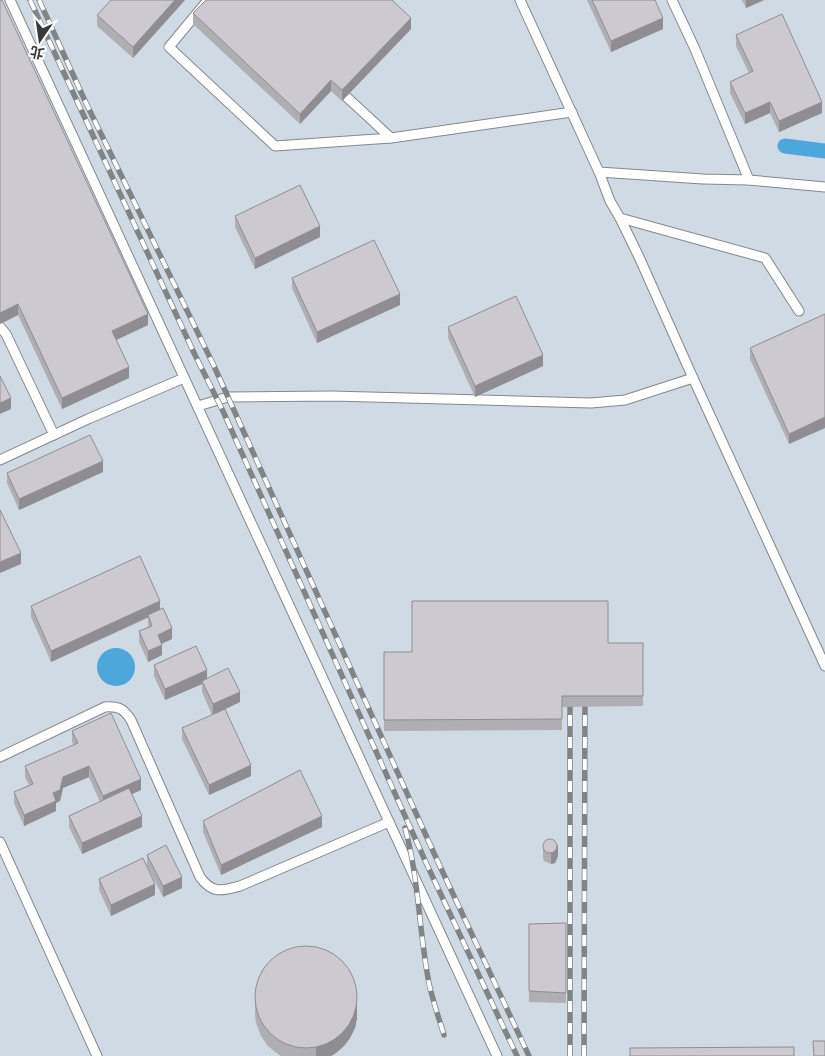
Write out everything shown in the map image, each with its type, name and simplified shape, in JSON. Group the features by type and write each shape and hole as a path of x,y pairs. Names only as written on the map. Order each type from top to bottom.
{"lane":[{"path":"10,0 497,1056"},
{"path":"208,0 169,47 276,146 391,138 572,112"},
{"path":"520,0 599,172 610,201 639,257 825,666"},
{"path":"672,0 695,49 749,180"},
{"path":"334,86 391,138"},
{"path":"599,172 695,179 749,180 825,187"},
{"path":"620,218 765,258 799,311"},
{"path":"0,327 6,334 54,435"},
{"path":"0,460 88,419 184,378"},
{"path":"198,406 228,397 266,396 332,396 591,404 625,400 693,378"},
{"path":"0,757 105,707 113,706 120,708 131,720 200,876 206,885 216,890 240,886 388,822"},
{"path":"0,842 97,1056"}],"shaded area":[{"path":"0,0 825,0 825,1056 0,1056"}],"water":[{"path":"116,648 130,653 135,667 130,681 116,686 102,681 97,667 102,653"}],"building":[{"path":"0,0 2,0 148,314 112,331 129,367 62,398 18,304 0,313"},
{"path":"111,0 175,0 133,47 97,15"},
{"path":"206,0 392,0 411,18 342,90 331,80 300,114 193,13"},
{"path":"592,0 655,0 663,18 611,41"},
{"path":"782,14 822,102 779,121 770,102 745,113 730,82 753,71 736,35"},
{"path":"300,185 320,226 255,258 235,216"},
{"path":"374,240 400,294 317,332 292,278"},
{"path":"516,296 543,355 475,386 448,327"},
{"path":"825,314 825,417 789,434 750,348"},
{"path":"0,376 11,398 0,403"},
{"path":"90,435 103,461 19,499 7,473"},
{"path":"0,510 21,553 0,562"},
{"path":"140,556 160,601 51,651 31,606"},
{"path":"412,601 608,601 608,643 643,643 643,696 562,696 562,719 384,720 384,652 412,652"},
{"path":"163,608 172,628 158,635 162,645 148,651 139,631 152,626 148,615"},
{"path":"196,646 207,670 165,689 154,665"},
{"path":"228,668 240,692 213,704 202,681"},
{"path":"225,709 251,765 209,785 182,728"},
{"path":"111,713 141,779 103,796 89,766 63,777 60,790 53,793 56,801 24,815 14,792 33,784 25,766 78,743 72,731"},
{"path":"300,770 322,816 221,865 203,821"},
{"path":"129,788 142,816 82,843 69,816"},
{"path":"547,839 553,839 557,846 553,853 547,853 543,849 543,843"},
{"path":"166,845 182,877 163,886 147,855"},
{"path":"143,858 155,884 111,905 99,879"},
{"path":"566,923 566,993 529,991 529,924"},
{"path":"306,946 326,950 342,961 353,977 357,997 353,1017 342,1033 326,1044 306,1048 286,1044 270,1033 259,1017 255,997 259,977 270,961 286,950"},
{"path":"813,1041 825,1041 825,1056 814,1056"},
{"path":"794,1047 794,1056 630,1056 630,1048"}],"waterway":[{"path":"785,146 825,151"}],"railway":[{"path":"30,0 222,409 428,867 517,1056"},
{"path":"39,0 86,103 214,366 438,862 529,1056"},
{"path":"570,694 570,1056"},
{"path":"584,1056 585,694"},
{"path":"405,828 413,864 428,980 444,1035"}]}
